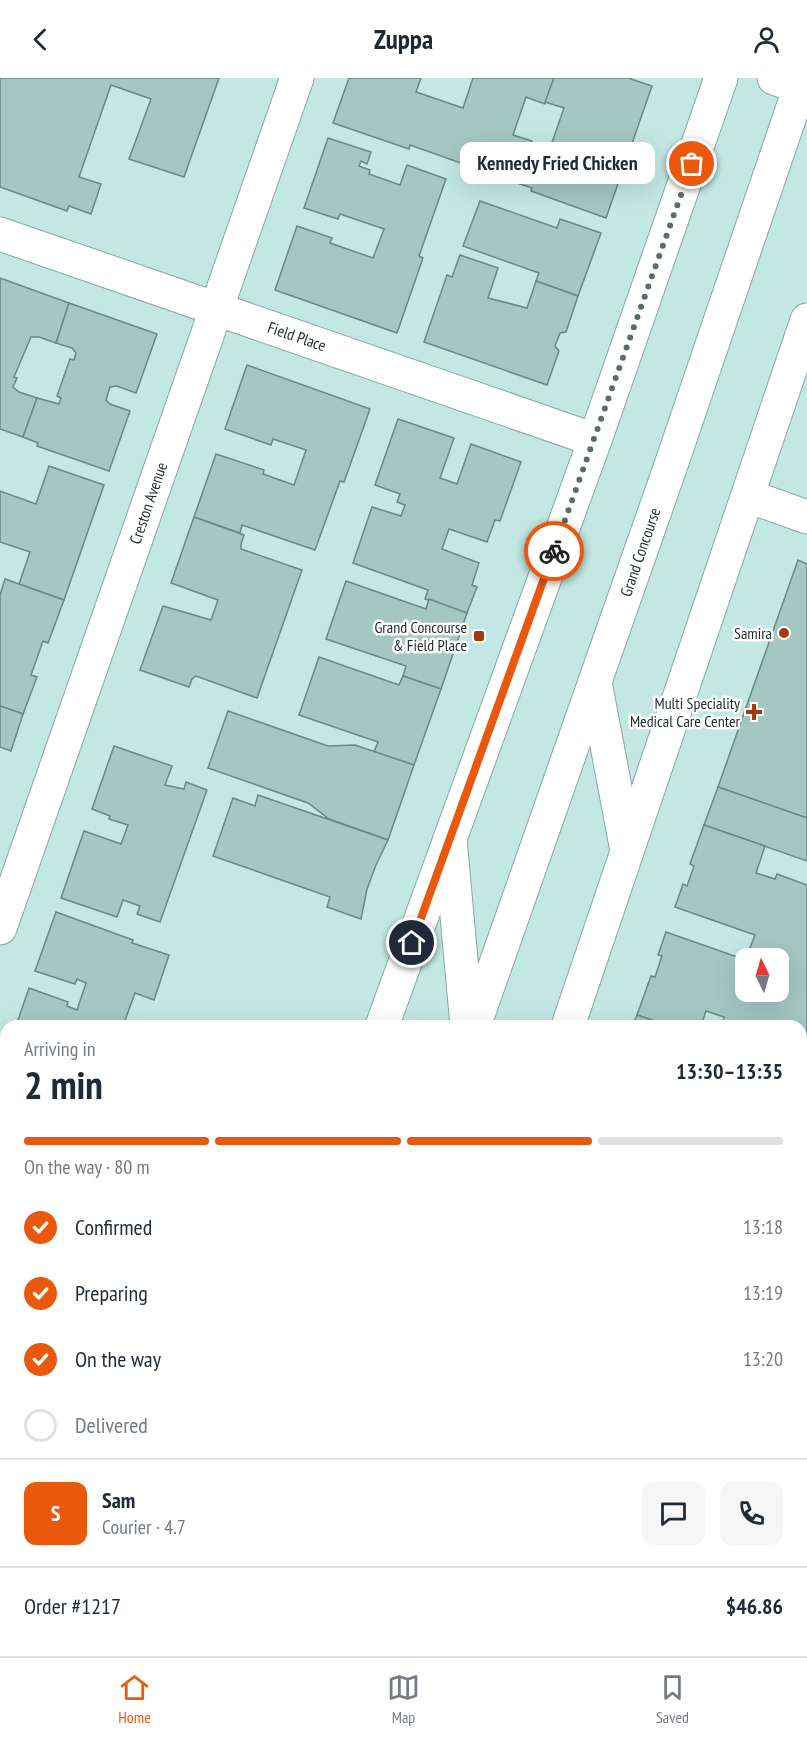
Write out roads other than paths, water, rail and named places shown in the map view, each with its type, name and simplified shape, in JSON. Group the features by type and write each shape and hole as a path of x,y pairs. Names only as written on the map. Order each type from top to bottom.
{"street":[{"name":"Creston Avenue","path":"0,928 297,78"},
{"path":"384,1020 594,440 721,78"},
{"name":"Grand Concourse","path":"476,1020 595,681 796,83"},
{"name":"Field Place","path":"0,234 594,440"},
{"path":"570,1020 807,320"},
{"path":"748,496 807,517"},
{"path":"595,681 627,851"},
{"path":"450,839 466,1020"}],"place":[{"name":"Kennedy Fried Chicken","path":"692,164"},
{"name":"Samira","path":"784,633"},
{"name":"Grand Concourse & Field Place","path":"479,636"},
{"name":"Multi Speciality Medical Care Center","path":"754,712"}]}
